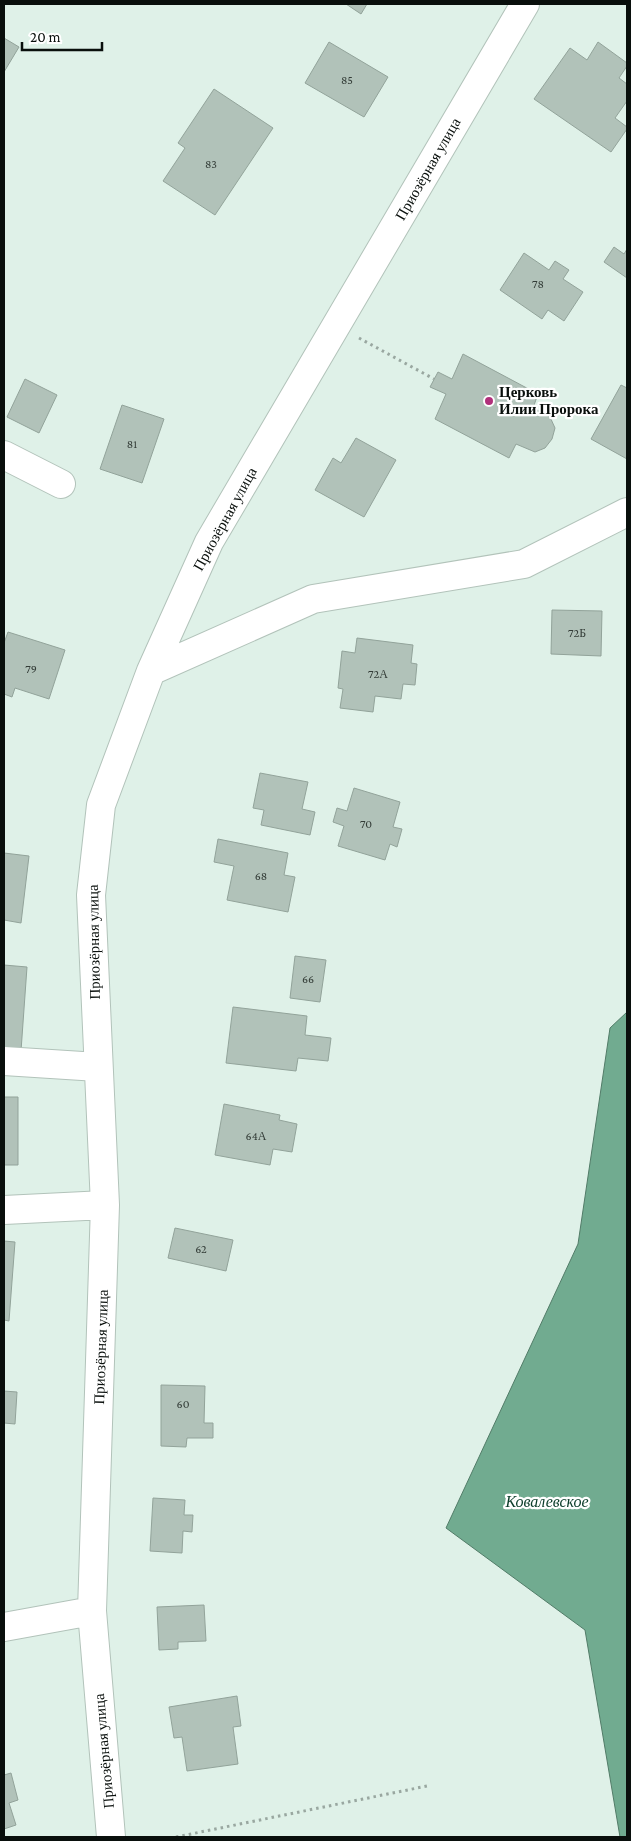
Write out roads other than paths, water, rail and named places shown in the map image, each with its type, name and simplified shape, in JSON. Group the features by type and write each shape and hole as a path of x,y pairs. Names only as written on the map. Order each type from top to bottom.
{"street":[{"name":"Приозёрная улица","path":"111,1837 92,1611 105,1205 91,895 101,805 151,672 210,542 525,4"},
{"path":"4,455 61,484"},
{"path":"151,672 313,599 524,564 627,512"},
{"path":"4,1061 98,1066"},
{"path":"4,1210 105,1205"},
{"path":"4,1627 92,1611"}],"water":[{"name":"Ковалевское","path":"627,1012 627,1837 620,1837 585,1630 446,1528 578,1244 610,1028"}],"place":[{"name":"Церковь Илии Пророка","path":"489,401"}]}
